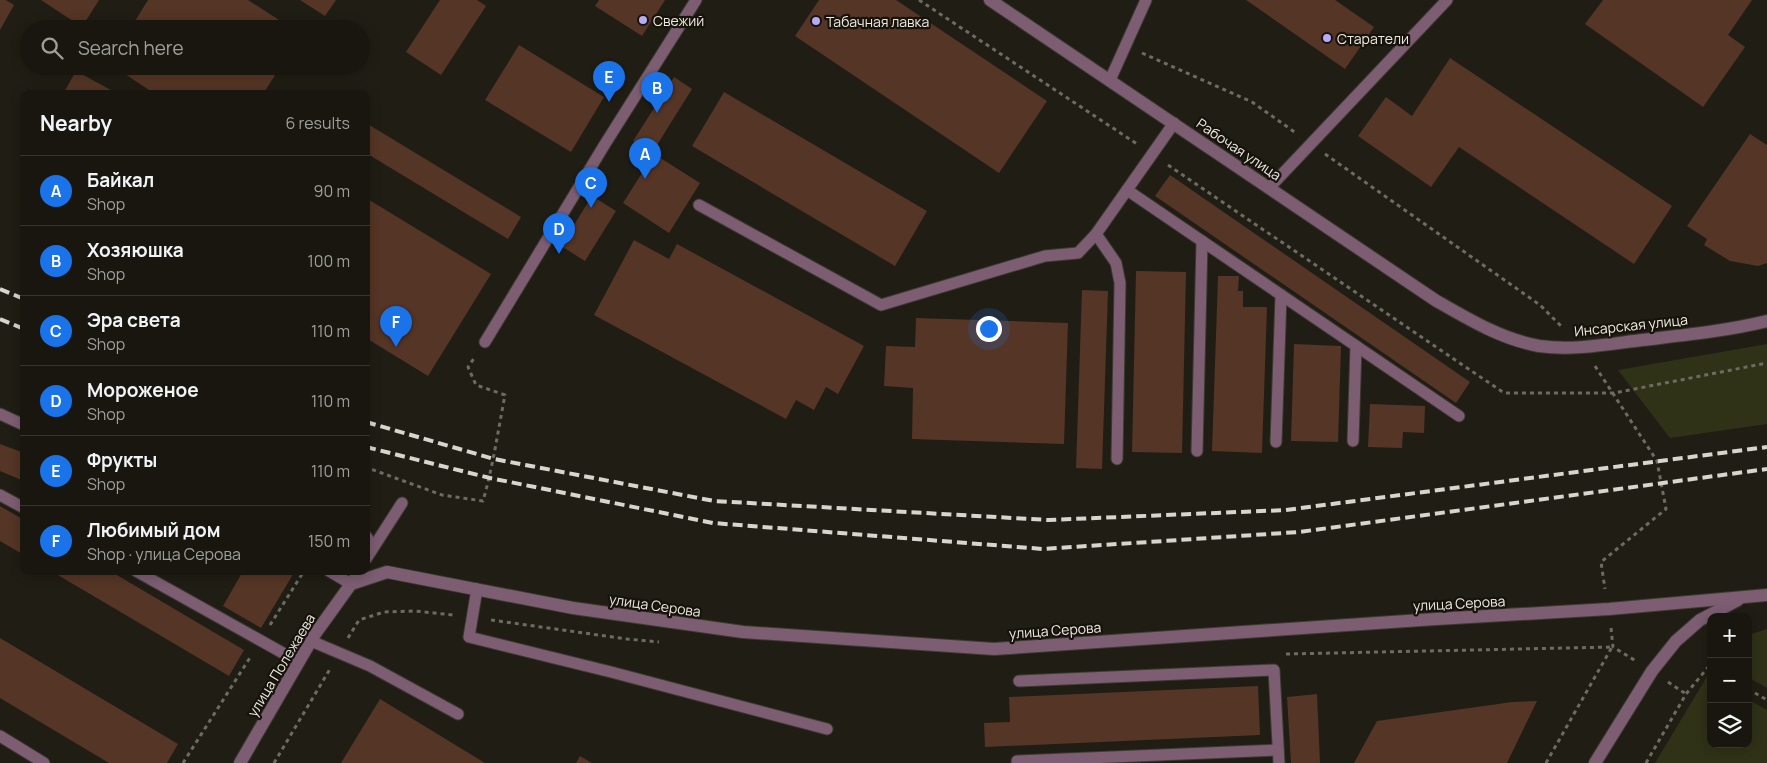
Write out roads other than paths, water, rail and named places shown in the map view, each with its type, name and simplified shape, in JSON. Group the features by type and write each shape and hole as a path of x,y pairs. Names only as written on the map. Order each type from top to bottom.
{"street":[{"name":"Рабочая улица","path":"990,0 1435,300 1472,322"},
{"name":"Инсарская улица","path":"1472,322 1507,337 1540,346 1583,347 1736,328 1767,321"},
{"name":"улица Серова","path":"351,584 387,572 573,608 743,632 994,650 1417,620 1608,609 1767,594"},
{"name":"улица Полежаева","path":"240,763 311,641 351,584"},
{"path":"1595,763 1652,671 1676,641 1700,620 1742,597"}],"lane":[{"path":"485,342 605,144 696,0"},
{"path":"1110,80 1146,0"},
{"path":"1270,188 1447,0"},
{"path":"700,205 881,306 1045,256 1078,253 1096,234 1174,123"},
{"path":"1127,190 1459,416"},
{"path":"1096,234 1116,264 1120,283 1117,459"},
{"path":"1196,451 1202,241"},
{"path":"1276,442 1281,295"},
{"path":"1353,441 1356,346"},
{"path":"0,414 20,422"},
{"path":"0,495 20,506"},
{"path":"370,552 402,503"},
{"path":"370,542 373,547"},
{"path":"143,575 299,662"},
{"path":"336,575 351,584 357,575"},
{"path":"477,590 469,637 827,729"},
{"path":"311,641 370,666 458,714"},
{"path":"1018,681 1274,670 1279,763"},
{"path":"0,736 44,763"},
{"path":"1017,761 1278,750"}],"railway":[{"path":"0,289 20,297"},
{"path":"0,319 20,327"},
{"path":"370,423 494,459 714,501 1048,520 1286,510 1767,447"},
{"path":"370,448 490,478 713,523 1043,549 1299,532 1767,469"}],"place":[{"name":"Свежий","path":"643,20"},
{"name":"Табачная лавка","path":"816,21"},
{"name":"Старатели","path":"1327,38"},
{"name":"Фрукты","path":"609,102"},
{"name":"Хозяюшка","path":"657,113"},
{"name":"Байкал","path":"645,179"},
{"name":"Эра света","path":"591,208"},
{"name":"Мороженое","path":"559,254"},
{"name":"Любимый дом","path":"396,347"}]}
